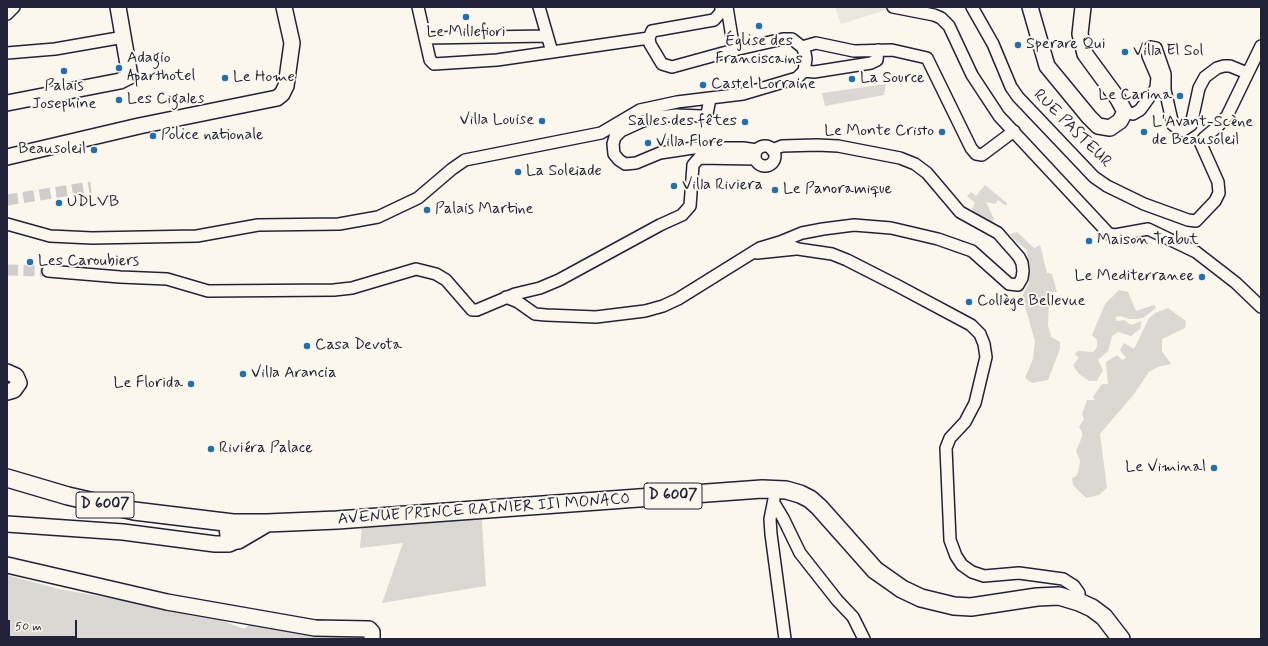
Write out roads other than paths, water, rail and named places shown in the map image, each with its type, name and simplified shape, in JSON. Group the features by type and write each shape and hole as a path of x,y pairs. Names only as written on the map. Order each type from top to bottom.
{"main road":[{"name":"AVENUE PRINCE RAINIER III MONACO","path":"7,478 108,506 205,520 223,527 232,533 267,523 330,521 800,494 819,507 875,570 902,589 921,598 954,606 970,607 1059,596 1079,602 1104,617 1121,639"}],"street":[{"path":"7,14 14,7"},
{"path":"7,103 120,81 130,76 118,7"},
{"path":"7,158 139,126 246,103 277,98 282,94 286,86 292,43 284,7"},
{"path":"418,7 430,60 434,64 497,60 649,41"},
{"path":"539,7 552,52"},
{"path":"720,7 721,12 714,20 656,29 652,31 649,41 662,64 672,67 734,50 782,39 792,39 802,47 806,59 800,74"},
{"path":"727,7 734,50"},
{"path":"893,7 934,15 941,18 949,26 958,42 972,75 986,99 1109,234 1115,235 1148,229 1196,252 1226,275 1261,307"},
{"name":"RUE PASTEUR","path":"972,7 993,44 1011,87 1018,97 1094,177 1107,186 1144,204 1188,220 1196,220 1216,201 1219,193 1218,182 1201,144 1204,138 1227,116 1247,73"},
{"path":"1030,7 1047,66 1089,117 1098,126 1110,128 1120,121 1125,112"},
{"path":"1083,7 1080,34 1085,54 1118,99 1125,112 1133,114 1140,110 1156,88 1157,77 1147,51 1151,47 1156,48 1165,74 1165,90 1173,125 1182,131 1191,125 1199,88 1205,77 1217,68 1224,66 1230,66 1247,73 1261,46"},
{"path":"426,38 548,36"},
{"path":"7,53 55,49 124,37"},
{"path":"802,47 816,43 854,51 905,51 927,58 971,148 976,154 982,155 1014,131"},
{"path":"7,224 50,236 92,238 197,236 258,225 339,224 378,217 410,204 465,160 601,133 640,110 677,102 743,94 800,74 871,63 877,60 878,50"},
{"path":"710,99 707,114 702,116 676,115 643,120 621,131 615,138 613,144 614,154 625,164 636,164 660,153 693,148 743,148 756,154 759,164 768,166 774,159 772,150"},
{"path":"676,115 677,102"},
{"path":"48,270 120,277 167,279 208,291 334,290 352,288 416,269 436,274 446,280 472,310 477,310 506,297 540,288 559,280 660,226 682,216 690,206 693,165 699,158 756,154 764,147 772,150 782,146 817,145 838,146 900,158 916,164 927,173 960,212 998,233 1019,257 1022,263 1023,271 1018,285 1009,284 972,251 938,239 890,228 854,225 823,228 760,248 678,299 663,306 645,311 596,317 535,314 506,297"},
{"path":"797,235 794,238 794,242 798,249"},
{"path":"780,242 798,249 832,254 847,260 971,325 980,334 984,344 986,357 975,403 965,422 950,438 946,448 950,540 956,556 962,565 972,572 994,576 1019,573 1063,579 1074,586 1079,593 1079,602"},
{"path":"754,253 761,254 798,249"},
{"path":"526,308 528,298 540,288"},
{"path":"7,372 16,376 19,383 14,390 7,392"},
{"path":"774,496 770,520 784,639"},
{"path":"774,496 800,553 852,617 864,639"},
{"path":"7,524 123,532 232,533"},
{"path":"7,565 167,602 307,627 329,629 369,629 372,632 372,639"},
{"path":"1052,577 1058,584 1059,596"}],"tunnel":[{"path":"7,200 91,187"},
{"path":"7,270 48,271"}],"place":[{"name":"Le Millefiori","path":"466,17"},
{"name":"Église des Franciscains","path":"759,26"},
{"name":"Sperare Qui","path":"1018,45"},
{"name":"Villa El Sol","path":"1125,52"},
{"name":"Adagio Aparthotel","path":"119,68"},
{"name":"Palais Josephine","path":"64,71"},
{"name":"Le Home","path":"225,78"},
{"name":"La Source","path":"852,79"},
{"name":"Castel Lorraine","path":"703,85"},
{"name":"Le Carina","path":"1180,96"},
{"name":"Les Cigales","path":"119,100"},
{"name":"Villa Louise","path":"542,121"},
{"name":"Salles des fêtes","path":"745,122"},
{"name":"Le Monte Cristo","path":"942,132"},
{"name":"L'Avant-Scène de Beausoleil","path":"1144,132"},
{"name":"Police nationale","path":"153,136"},
{"name":"Villa Flore","path":"648,143"},
{"name":"Beausoleil","path":"94,150"},
{"name":"La Soleiade","path":"518,172"},
{"name":"Villa Riviera","path":"674,186"},
{"name":"Le Panoramique","path":"775,190"},
{"name":"UDLVB","path":"59,203"},
{"name":"Palais Martine","path":"427,210"},
{"name":"Maison Trabut","path":"1089,241"},
{"name":"Les Caroubiers","path":"30,262"},
{"name":"Le Mediterranee","path":"1202,277"},
{"name":"Collège Bellevue","path":"969,302"},
{"name":"Casa Devota","path":"307,346"},
{"name":"Villa Arancia","path":"243,374"},
{"name":"Le Florida","path":"191,384"},
{"name":"Riviéra Palace","path":"211,449"},
{"name":"Le Viminal","path":"1214,468"}]}
